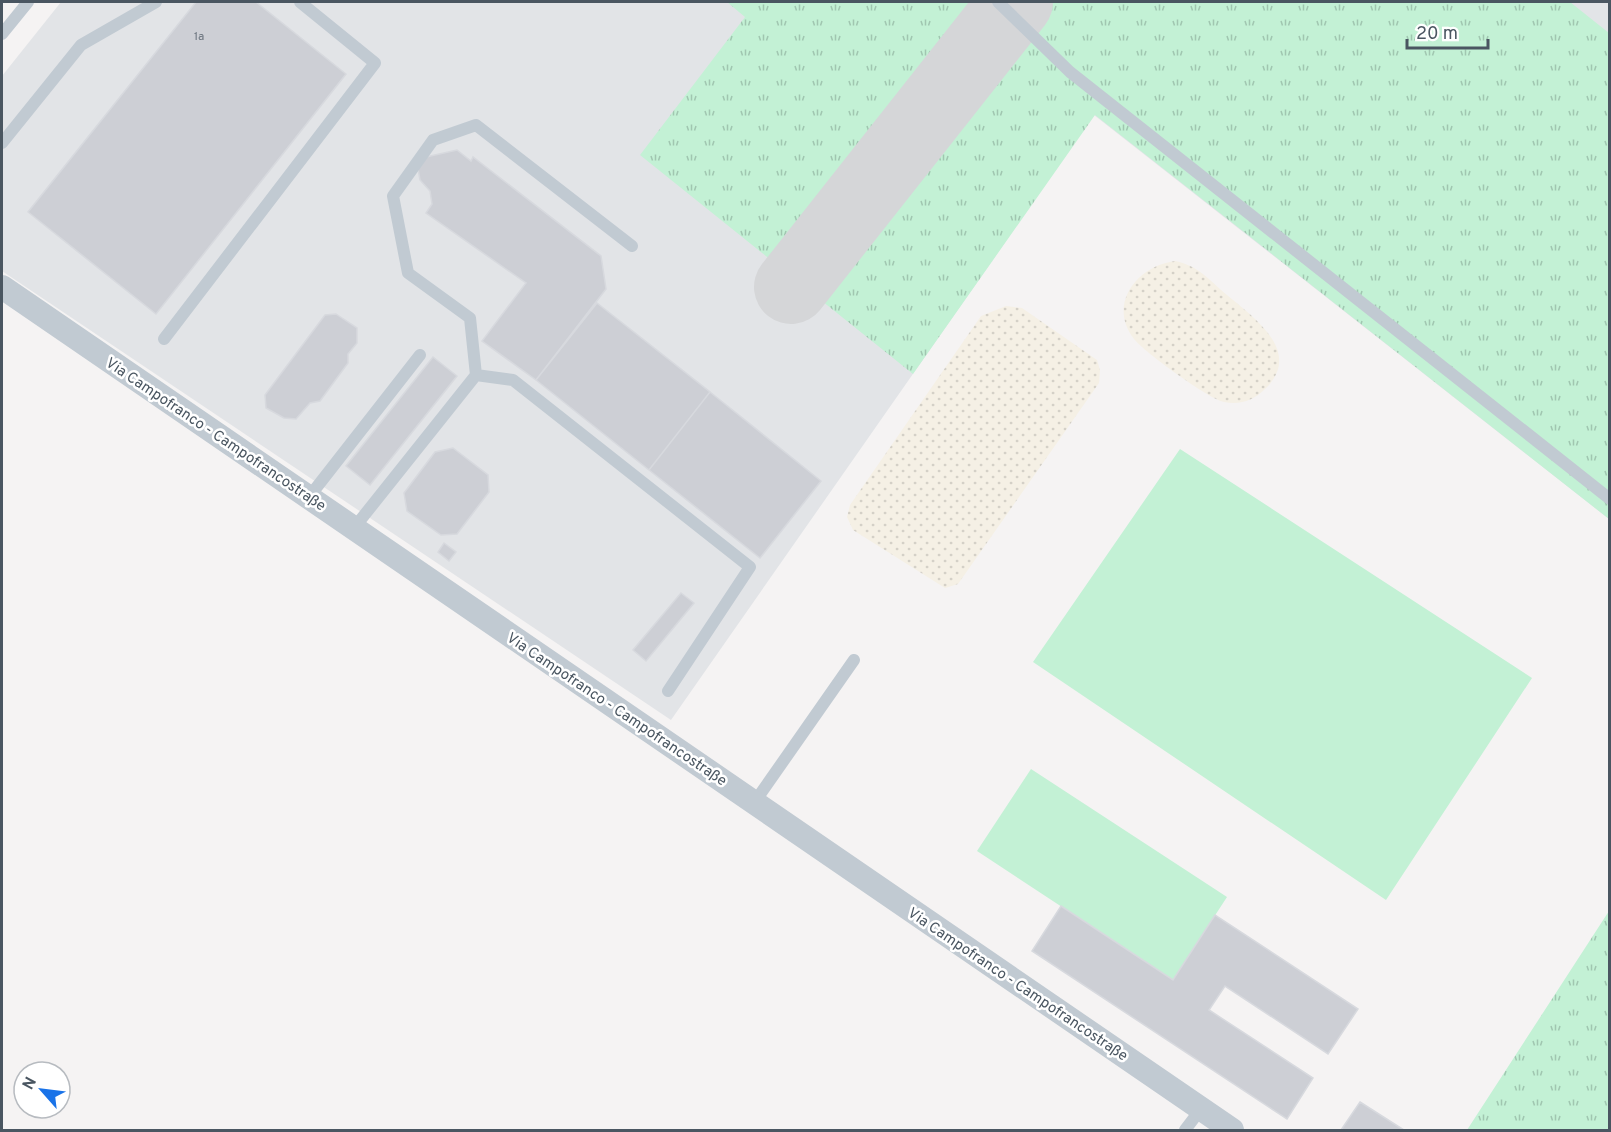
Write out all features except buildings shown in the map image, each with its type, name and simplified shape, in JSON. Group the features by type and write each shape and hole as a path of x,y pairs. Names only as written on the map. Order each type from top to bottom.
{"street":[{"name":"Via Campofranco - Campofrancostraße","path":"2,287 1232,1131"}],"lane":[{"path":"2,34 28,2"},
{"path":"2,143 81,45 156,2"},
{"path":"164,339 375,63 300,2"},
{"path":"998,2 1070,72 1610,499"},
{"path":"354,528 476,375 470,318 408,273 393,196 433,140 476,125 632,246"},
{"path":"309,497 420,355"},
{"path":"476,375 513,380 750,567 668,691"},
{"path":"754,803 854,660"},
{"path":"1185,1131 1201,1110"}],"shaded area":[{"path":"61,2 1609,2 1609,519 1094,115 671,720 2,271 2,76"}],"green space":[{"path":"727,2 1570,2 1609,33 1609,519 1095,115 913,374 640,155 745,17"},
{"path":"1180,449 1532,678 1386,900 1033,662"},
{"path":"1031,769 1227,897 1173,980 977,851"},
{"path":"1609,911 1609,1130 1467,1130"}],"sand":[{"path":"1175,261 1191,266 1203,274 1261,325 1270,336 1277,349 1279,362 1276,375 1256,397 1235,403 1224,402 1205,393 1150,354 1134,339 1126,326 1125,300 1130,289 1149,270"},
{"path":"1006,306 1022,308 1097,360 1100,370 1099,383 958,584 945,588 853,530 847,517 850,505 981,316"}],"taxiway":[{"path":"791,287 1016,2"}]}
